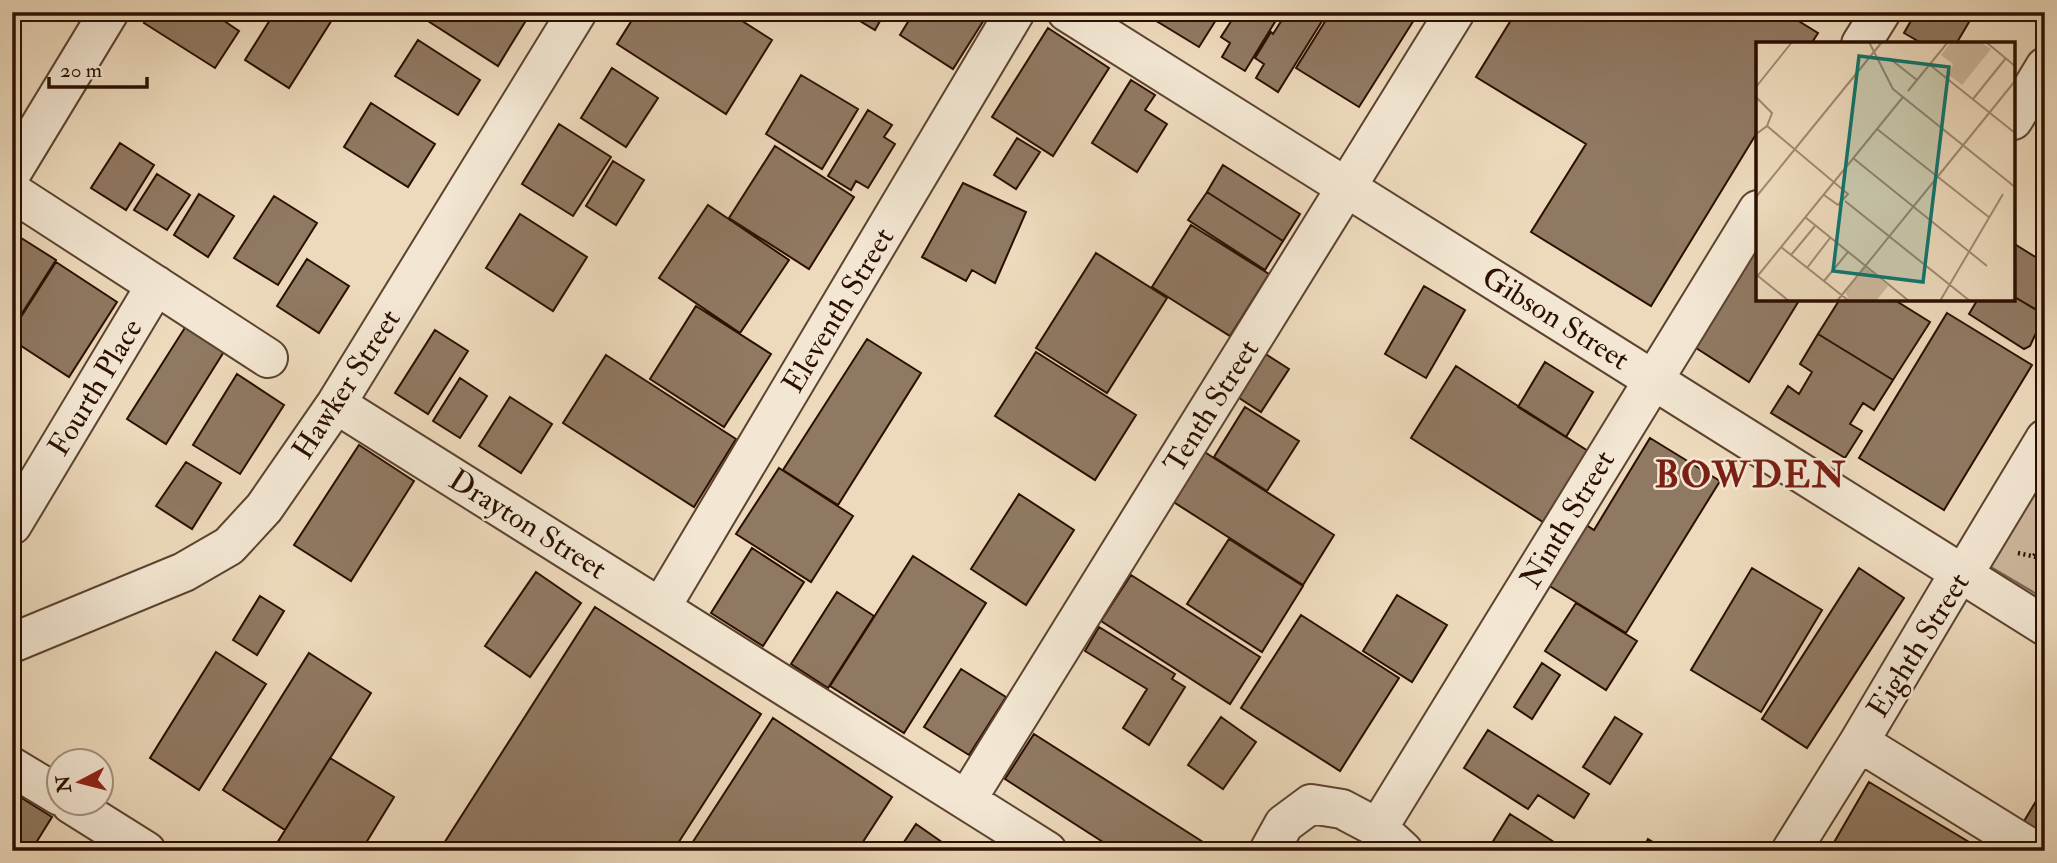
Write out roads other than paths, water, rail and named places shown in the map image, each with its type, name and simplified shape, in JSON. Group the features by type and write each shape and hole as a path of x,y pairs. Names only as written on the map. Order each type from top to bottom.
{"street":[{"path":"12,172 109,12"},
{"name":"Hawker Street","path":"12,643 184,572 229,546 264,508 336,404 577,12"},
{"name":"Eleventh Street","path":"661,607 1015,12"},
{"name":"Gibson Street","path":"1067,12 2045,626"},
{"name":"Tenth Street","path":"967,799 1455,12"},
{"path":"1862,42 1881,12"},
{"path":"2015,117 2045,67"},
{"path":"12,192 268,358"},
{"name":"Ninth Street","path":"1269,851 1284,824 1311,804 1342,809 1390,840 1652,379 1756,213"},
{"name":"Fourth Place","path":"12,525 156,285"},
{"name":"Drayton Street","path":"336,404 1047,851"},
{"name":"Eighth Street","path":"1791,851 1960,572 1972,560 2045,439"},
{"path":"1859,742 2035,851"},
{"path":"12,766 46,787"},
{"path":"94,818 146,851"}],"district":[{"name":"BOWDEN","path":"1751,474"}]}
